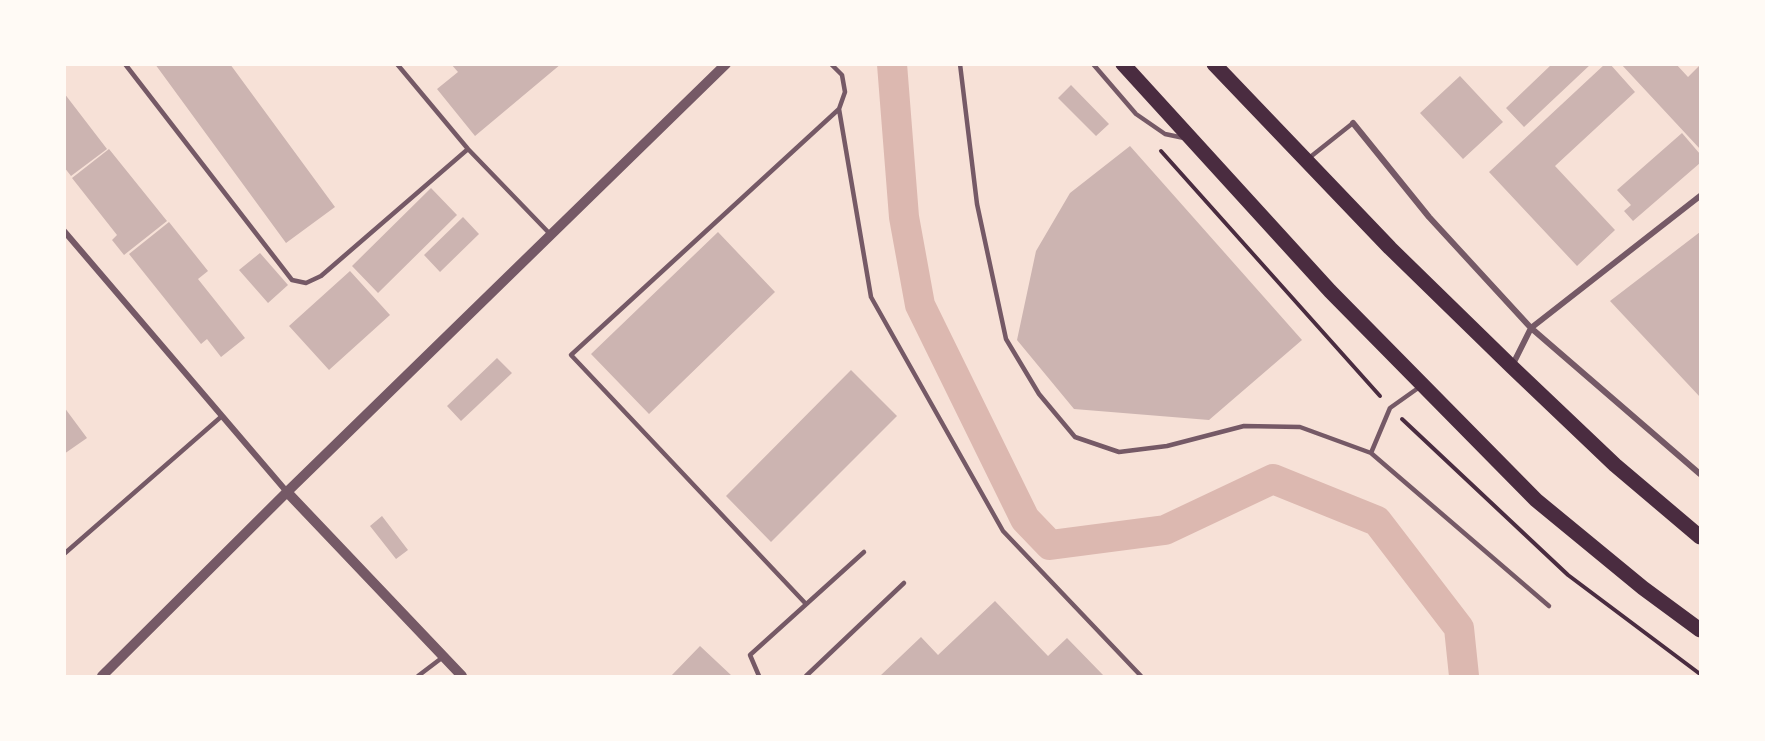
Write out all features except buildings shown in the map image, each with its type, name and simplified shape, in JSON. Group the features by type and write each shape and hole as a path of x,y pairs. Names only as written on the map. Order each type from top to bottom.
{"main road":[{"path":"1123,64 1330,291 1536,500 1643,588 1701,630"},
{"path":"1214,64 1390,248 1512,367 1615,465 1701,537"}],"street":[{"path":"102,676 287,492 726,64"},
{"path":"1353,123 1429,217 1531,328 1701,474"},
{"path":"1512,367 1531,328 1701,196"},
{"path":"64,231 287,492 462,676"}],"lane":[{"path":"125,64 292,280 306,283 321,276 468,149"},
{"path":"397,64 468,149 551,235"},
{"path":"806,604 571,355 838,109 845,92 842,75 831,64"},
{"path":"960,64 977,204 1006,339 1039,394 1075,437 1119,452 1167,446 1244,426 1300,427 1371,453 1549,606"},
{"path":"1093,64 1136,114 1165,134 1191,139"},
{"path":"838,109 871,297 1003,531 1142,676"},
{"path":"1306,160 1353,123"},
{"path":"1371,453 1390,408 1423,385"},
{"path":"64,554 222,416"},
{"path":"759,676 750,655 864,552"},
{"path":"806,676 904,583"},
{"path":"418,676 443,657"}],"path":[{"path":"1156,145 1390,408 1568,575 1701,674"}],"waterway":[{"path":"892,64 904,217 920,305 1025,519 1050,545 1165,530 1273,479 1377,521 1459,628 1464,676"}]}
